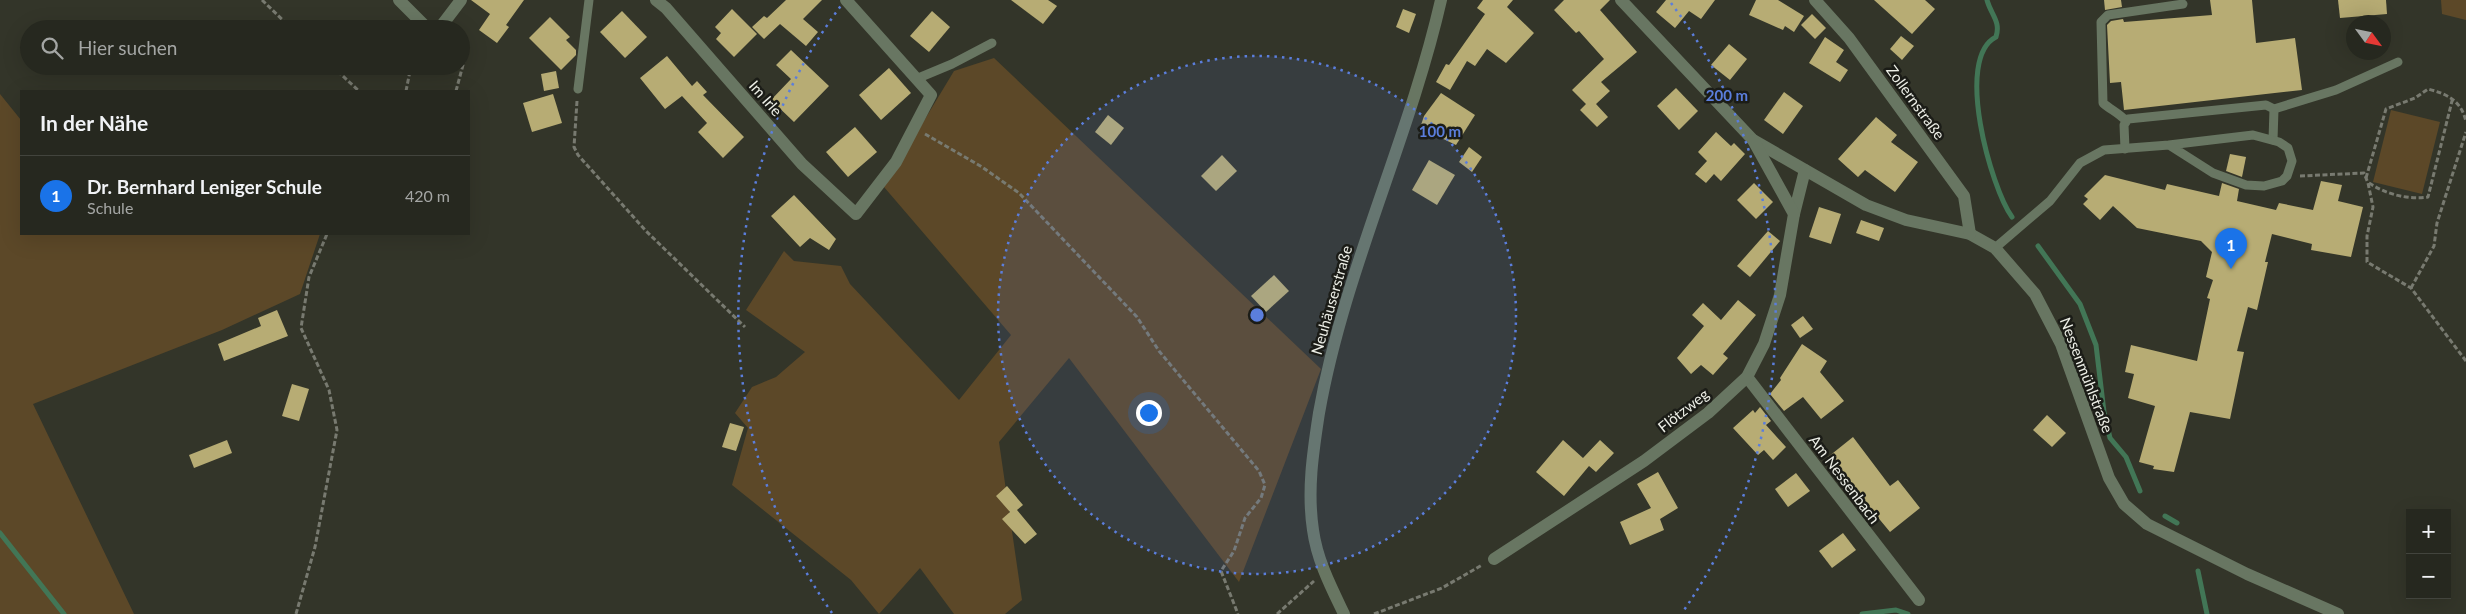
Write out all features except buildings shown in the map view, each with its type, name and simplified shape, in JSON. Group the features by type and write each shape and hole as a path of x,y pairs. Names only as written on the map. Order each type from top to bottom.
{"street":[{"path":"399,0 419,20"},
{"path":"446,20 461,0"},
{"name":"Im Irle","path":"656,0 666,8 802,164 856,214 896,162 914,127"},
{"path":"846,0 930,95 914,127"},
{"name":"Neuhäuserstraße","path":"1344,614 1323,572 1312,529 1310,467 1327,371 1358,262 1429,53 1441,0"},
{"name":"Nessenmühlstraße","path":"1621,0 1753,140 1866,205 1906,220 1970,234 1995,248 2035,294 2056,336 2109,478 2124,504 2147,524 2247,574 2338,614"},
{"name":"Zollernstraße","path":"1815,0 1849,38 1964,196 1970,234"},
{"path":"1753,140 1794,214"},
{"name":"Flötzweg","path":"1494,559 1644,461 1708,413 1747,377 1764,344 1780,295 1794,214 1806,170"},
{"name":"Am Nessenbach","path":"1747,377 1919,600"}],"lane":[{"path":"578,89 589,0"},
{"path":"2126,121 2118,112 2108,108 2103,103 2101,22 2108,15 2184,4"},
{"path":"916,80 959,61 992,43"},
{"path":"2126,121 2266,105 2274,109 2336,90 2398,62"},
{"path":"2273,140 2274,109"},
{"path":"2125,149 2124,124 2126,121"},
{"path":"1995,248 2050,201 2080,163 2104,150 2169,145 2253,135 2273,140 2288,148 2292,161 2287,176 2282,181 2264,186 2246,185 2213,173 2169,145"}],"path":[{"path":"262,0 283,20"},
{"path":"342,75 358,90"},
{"path":"406,90 409,75"},
{"path":"456,90 460,75"},
{"path":"2366,178 2386,109 2415,98 2428,88 2453,98 2464,113 2466,122"},
{"path":"578,89 574,147 578,155 646,231 744,327"},
{"path":"2368,183 2380,190 2400,196 2428,197 2453,98"},
{"path":"914,127 982,167 1019,193 1137,318 1159,351 1259,471 1265,485 1261,498 1246,518 1234,551 1221,572 1238,614"},
{"path":"2411,288 2434,246 2437,223 2466,132"},
{"path":"2287,176 2364,173 2373,207 2367,236 2367,262 2411,288 2466,360"},
{"path":"296,614 315,547 337,430 329,390 301,328 309,277 327,235"},
{"path":"1374,614 1442,588 1494,559"},
{"path":"1277,614 1323,572"}],"shaded area":[{"path":"2441,0 2466,0 2466,20 2442,14"},
{"path":"994,58 1321,369 1239,582 1069,358 999,442 1022,600 1005,614 954,614 920,568 879,614 851,580 732,485 748,428 735,413 752,387 776,377 805,352 746,310 784,251 794,261 841,266 850,284 959,400 1011,335 884,187 954,71"},
{"path":"0,94 20,119 20,235 320,235 300,294 222,330 33,404 134,614 0,614"},
{"path":"2391,110 2440,122 2422,194 2373,182"}],"waterway":[{"path":"1987,0 1996,22 1997,31 1996,37 1984,50 1978,70 1977,96 1980,124 1995,180 2012,217"},
{"path":"2038,246 2080,304 2096,345 2104,412 2110,438 2126,457 2140,491"},
{"path":"2165,516 2177,523"},
{"path":"0,533 64,614"},
{"path":"2198,571 2207,614"},
{"path":"1862,614 1896,610 1908,614"}],"place":[{"name":"Dr. Bernhard Leniger Schule","path":"2231,269"}]}
